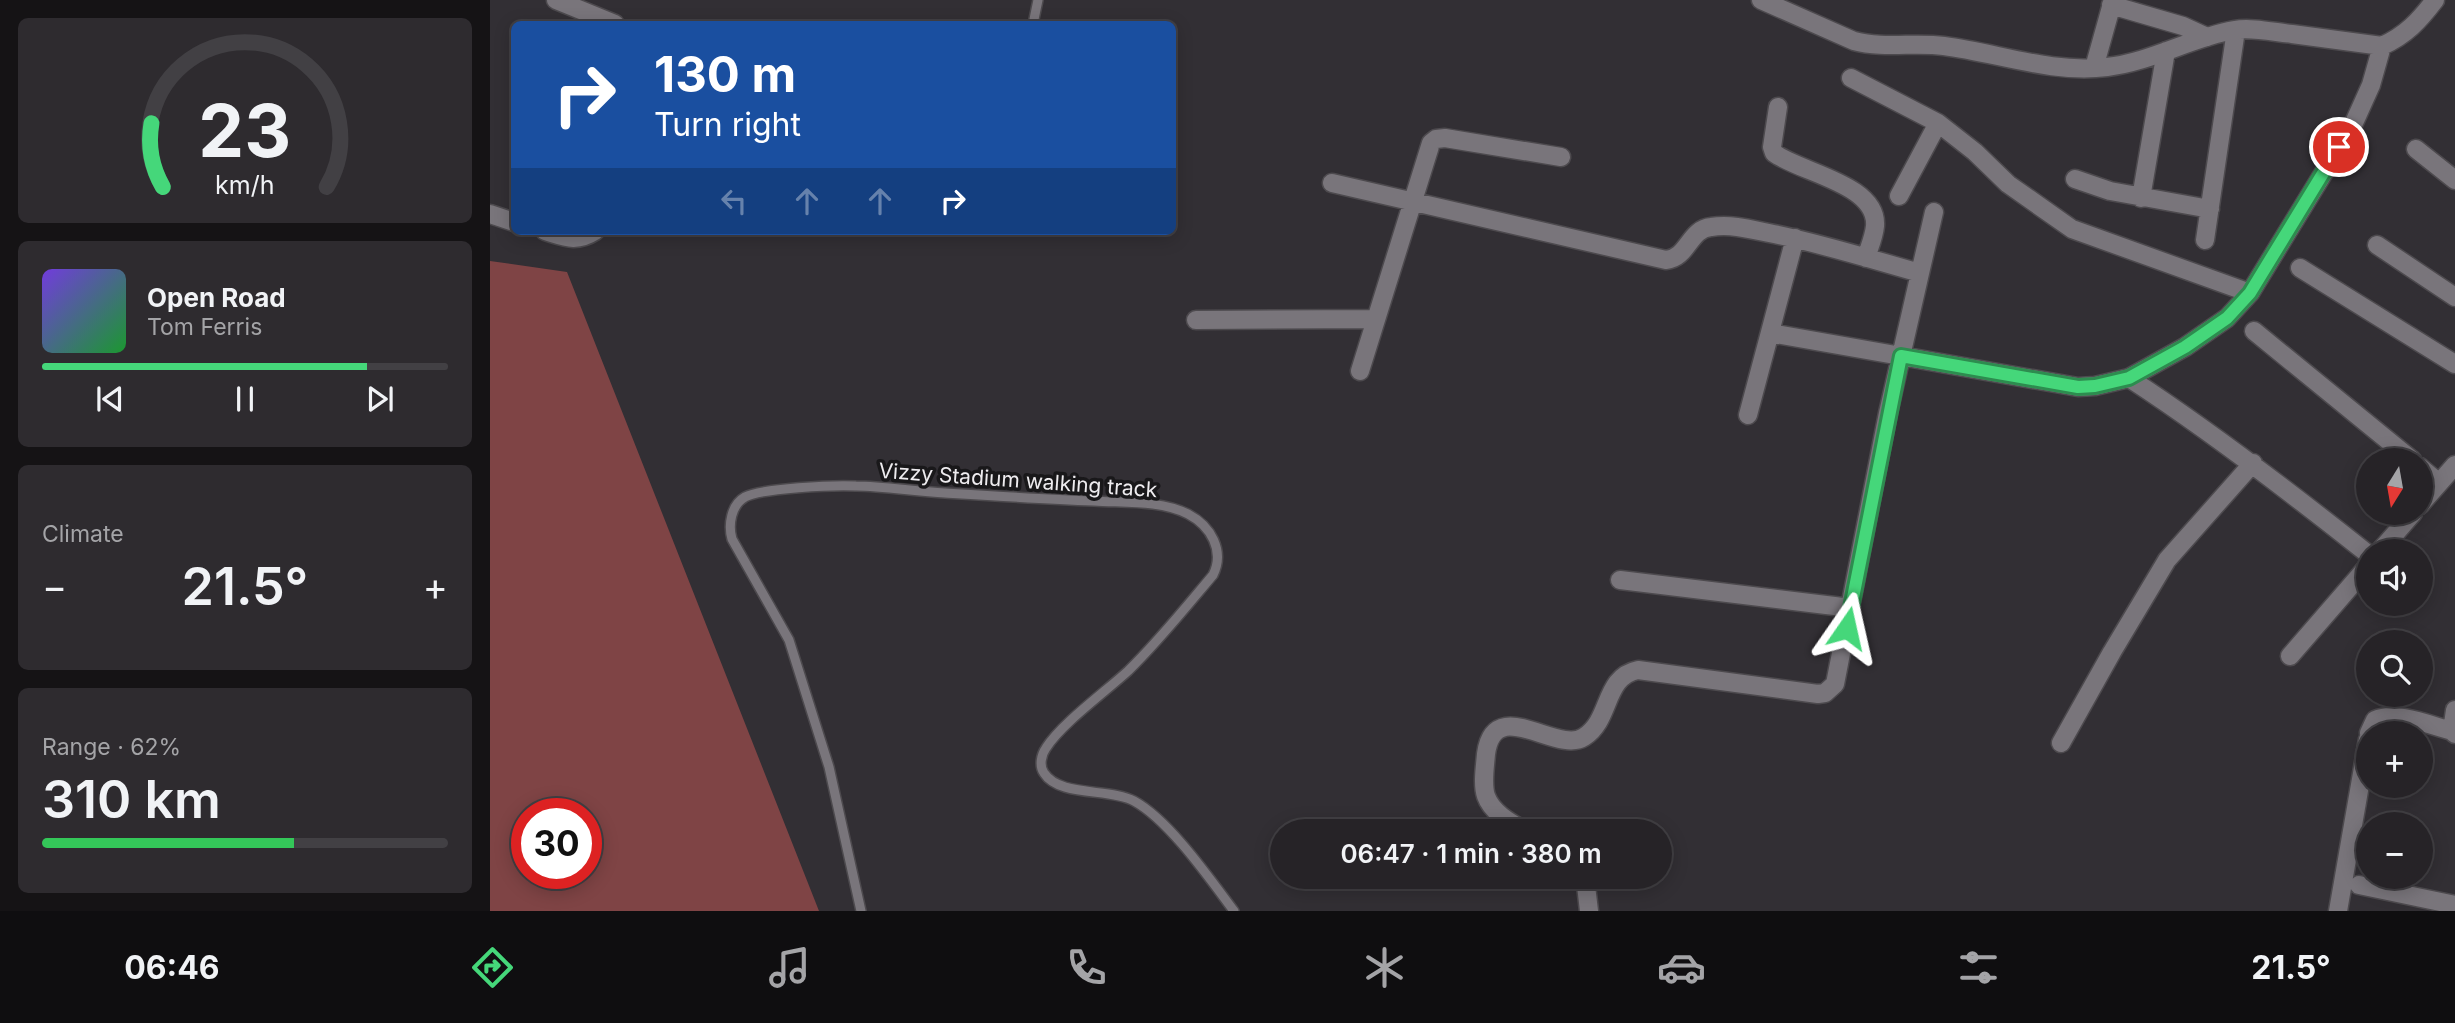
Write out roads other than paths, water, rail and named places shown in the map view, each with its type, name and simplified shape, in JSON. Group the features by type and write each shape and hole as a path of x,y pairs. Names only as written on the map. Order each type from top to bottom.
{"street":[{"path":"556,0 595,21"},
{"path":"1761,0 1854,41 1869,44 1941,46 2046,66 2094,68 2143,60 2207,37 2236,30 2260,30 2382,46 2400,38 2415,26 2435,0"},
{"path":"2094,68 2112,3 2183,26 2207,37"},
{"path":"2205,240 2236,30"},
{"path":"1770,333 2078,387 2129,378 2185,347 2227,318 2250,293 2353,125 2371,85 2382,46"},
{"path":"2141,198 2166,51"},
{"path":"1851,78 1938,123 1975,152 2008,184 2072,229 2250,293"},
{"path":"1778,107 1772,147 1774,153 1852,190 1866,200 1871,208 1875,225 1866,258"},
{"path":"1899,196 1938,123"},
{"path":"1360,371 1431,143 1445,138 1561,157"},
{"path":"2416,149 2455,180"},
{"path":"2075,179 2141,198 2210,209"},
{"path":"1332,183 1666,260 1671,260 1681,253 1695,233 1702,228 1734,226 1795,238 1920,273"},
{"path":"1505,819 1491,805 1486,794 1487,747 1494,732 1512,726 1537,730 1562,740 1581,739 1600,721 1617,681 1628,672 1638,670 1818,694 1835,684 1901,356 1934,212"},
{"path":"490,214 511,221"},
{"path":"560,235 575,239 589,235"},
{"path":"1748,415 1795,238"},
{"path":"2377,245 2455,297"},
{"path":"2300,268 2455,364"},
{"path":"1196,320 1376,319"},
{"path":"2254,331 2397,448"},
{"path":"2129,378 2253,463 2356,545"},
{"path":"2061,743 2167,560 2253,463"},
{"path":"2433,490 2455,465"},
{"path":"2433,478 2439,483"},
{"path":"2390,539 2403,525"},
{"path":"1620,580 1851,608"},
{"path":"2290,656 2356,580"},
{"path":"2433,727 2453,732 2455,710"},
{"path":"2375,721 2382,717 2409,721"},
{"path":"2338,911 2358,798"},
{"path":"1586,889 1589,911"},
{"path":"2378,889 2455,905"}],"lane":[{"path":"1034,21 1038,0"},
{"name":"Vizzy Stadium walking track","path":"861,911 829,767 789,639 729,531 737,504 744,497 761,491 856,485 920,492 1148,504 1188,514 1202,525 1210,533 1219,555 1213,575 1130,669 1046,747 1041,764 1045,775 1060,786 1127,798 1147,809 1196,860 1234,911"}]}
